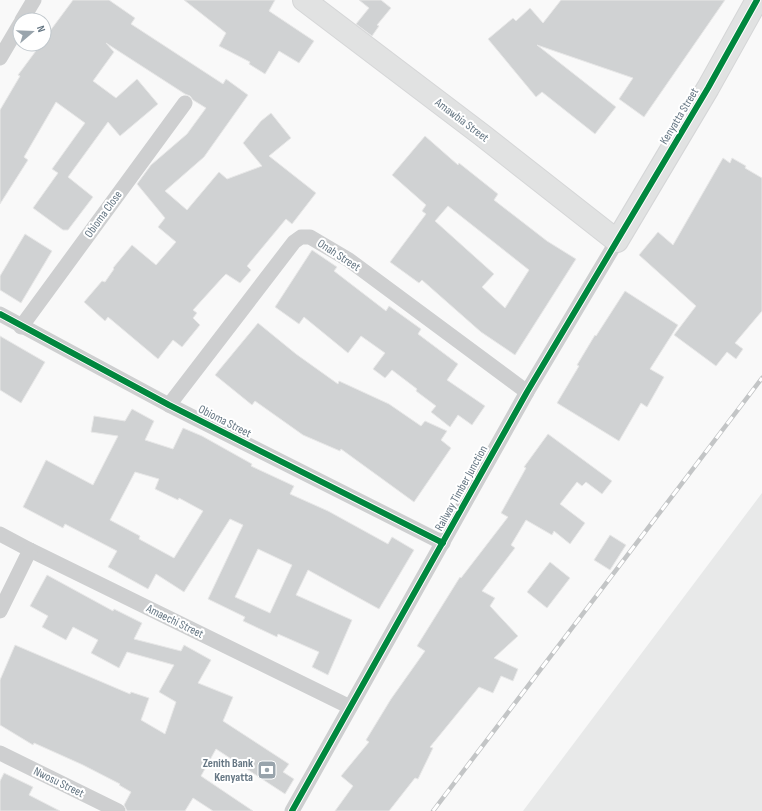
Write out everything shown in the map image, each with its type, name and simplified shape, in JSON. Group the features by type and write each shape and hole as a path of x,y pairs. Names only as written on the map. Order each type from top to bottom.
{"street":[{"path":"27,12 34,0"},
{"name":"Amawbia Street","path":"304,0 482,135 617,241"},
{"name":"Kenyatta Street","path":"617,241 708,88 757,0"},
{"path":"0,58 12,38"},
{"name":"Obioma Close","path":"21,327 185,103"},
{"name":"Onah Street","path":"169,405 294,242 301,237 310,236 349,260 527,392"},
{"name":"Railway Timber Junction","path":"292,811 527,392 617,241"},
{"name":"Obioma Street","path":"0,314 21,327 169,405 443,543"},
{"name":"Amaechi Street","path":"0,534 350,707"},
{"path":"0,611 30,550"},
{"name":"Nwosu Street","path":"0,753 118,811"}],"shaded area":[{"path":"762,493 762,811 523,811"}],"building":[{"path":"73,0 109,0 135,18 131,24 223,84 226,79 248,95 204,157 165,191 187,210 219,172 227,179 262,166 243,143 261,121 271,113 291,138 269,156 316,193 292,224 286,219 247,266 251,270 240,283 226,274 222,278 193,310 197,313 193,318 200,325 182,347 173,340 158,359 108,317 105,321 84,302 102,281 105,282 114,269 113,268 132,245 156,265 176,242 158,227 165,218 137,184 151,165 187,134 206,108 193,100 190,96 106,43 114,52 93,81 116,98 137,79 158,104 120,136 108,122 68,177 93,197 68,230 63,230 33,208 58,173 52,169 85,123 56,102 24,157 28,160 0,204 0,110 20,76 18,75 35,52 52,52 52,28"},
{"path":"184,0 275,0 269,11 314,41 299,63 279,51 265,74 249,64 250,62 219,46 226,33"},
{"path":"359,0 381,0 391,8 377,25 379,26 372,36 356,24 369,8"},
{"path":"561,0 725,0 644,117 619,99 633,78 537,45 616,107 595,134 542,92 536,97 488,39 513,18 516,21 530,8 543,23"},
{"path":"425,136 458,165 459,163 498,194 494,200 547,241 576,259 515,355 481,332 422,280 419,283 390,262 426,214 422,211 426,205 392,175","holes":["448,206 529,270 505,308 482,287 494,274 435,221"]},
{"path":"723,158 730,163 732,158 762,178 762,311 735,343 743,349 736,359 727,352 716,366 674,335 696,306 639,255 658,232 673,245"},
{"path":"25,234 52,251 21,303 0,290 0,276"},
{"path":"312,250 337,267 334,271 386,311 389,306 421,329 418,334 458,364 447,380 485,406 472,425 458,415 450,427 431,412 436,406 392,370 385,378 373,369 385,353 361,336 348,353 304,317 299,324 275,307"},
{"path":"625,291 678,325 650,369 664,377 647,407 641,403 619,441 557,403 595,335 596,336"},
{"path":"258,323 296,354 338,384 339,381 389,404 421,426 425,421 447,431 441,440 451,448 414,502 341,449 340,451 303,435 255,401 252,405 215,375"},
{"path":"0,336 45,362 21,403 0,390"},
{"path":"132,409 154,421 145,440 173,449 183,428 202,436 252,464 251,466 294,486 290,494 328,511 388,544 392,537 414,550 379,609 308,570 296,595 352,620 328,675 312,667 319,652 278,634 277,637 243,621 245,617 208,599 243,525 230,519 184,592 156,574 148,589 108,567 117,551 65,524 63,528 23,507 46,460 93,485 118,436 91,432 94,416 125,421","holes":["135,472 159,479 155,489 178,500 179,498 203,511 174,558 139,539 140,536 110,520","258,549 292,565 270,613 235,597"]},
{"path":"548,434 612,481 602,494 586,482 582,486 577,482 560,504 585,523 570,544 554,531 552,535 526,520 511,545 515,548 482,591 495,598 490,606 518,636 494,658 518,669 513,681 501,676 493,693 479,687 430,747 433,748 418,779 415,778 389,811 335,811 353,786 341,776 369,742 366,740 391,699 425,651 417,646 460,577 461,578 508,517 501,513 526,468 524,467"},
{"path":"610,535 626,545 610,570 594,560"},
{"path":"550,562 570,578 547,608 527,592"},
{"path":"47,575 113,611 114,609 142,623 134,639 181,651 184,645 211,660 198,683 233,697 223,721 289,764 283,772 294,779 285,794 216,749 201,776 253,811 213,811 193,798 185,811 127,811 124,805 131,792 119,785 120,784 83,765 34,743 33,745 0,725 0,680 15,645 130,694 131,692 149,698 141,720 165,734 176,702 159,692 174,665 127,652 119,668 91,653 98,640 73,627 66,640 42,627 48,616 30,606"},
{"path":"4,773 33,787 29,795 60,811 0,811 0,781"}],"railway":[{"path":"433,811 762,378"}],"cycle path":[{"path":"292,811 527,392 708,88 757,0"},
{"path":"0,314 169,405 443,543"}],"place":[{"name":"Zenith Bank Kenyatta","path":"267,770"}]}
